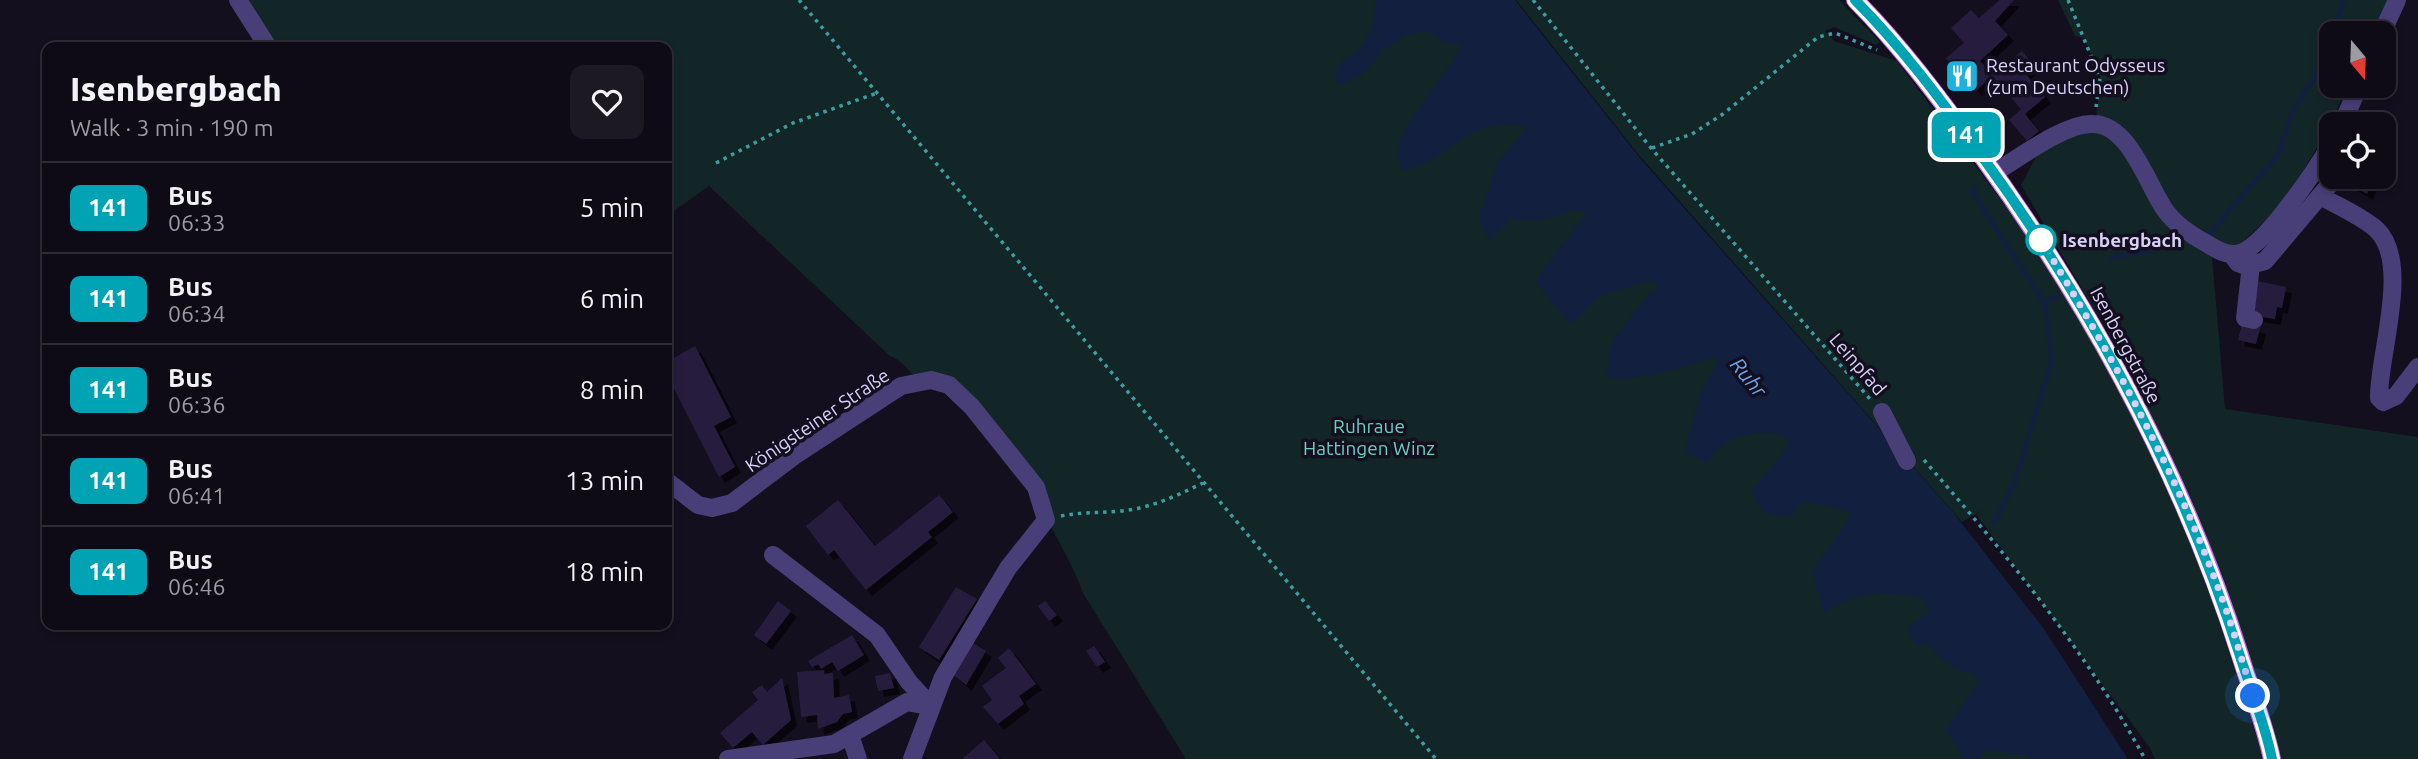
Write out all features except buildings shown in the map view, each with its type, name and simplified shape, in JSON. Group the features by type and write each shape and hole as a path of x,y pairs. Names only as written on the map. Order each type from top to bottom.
{"main road":[{"name":"Isenbergstraße","path":"1855,0 1942,102 1994,173 2077,298 2155,442 2219,589 2272,759"}],"street":[{"path":"238,0 265,42"},
{"path":"2387,21 2397,0"},
{"path":"1994,173 2073,128 2094,124 2110,129 2123,139 2166,211 2178,223 2209,246 2232,255 2238,263 2251,265 2265,261 2325,189"},
{"path":"2232,255 2248,249 2263,234 2301,191 2319,163"},
{"path":"2320,195 2378,230 2391,260 2393,292 2379,398 2383,402 2396,396 2418,367"},
{"path":"2251,265 2245,318 2254,320"},
{"name":"Königsteiner Straße","path":"672,485 698,505 722,506 741,498 794,456 901,386 931,380 957,391 1036,487 1046,520 1008,568 943,677 912,759"},
{"path":"1882,412 1913,457"},
{"path":"773,555 877,635 909,682 931,706"},
{"path":"729,759 834,744 906,702 931,706"},
{"path":"849,735 858,759"}],"path":[{"path":"799,0 1436,759"},
{"name":"Leinpfad","path":"1533,0 1651,148 1882,412"},
{"path":"2068,0 2099,78 2094,124"},
{"path":"1651,148 1692,134 1723,114 1818,37 1835,33 1881,52 1893,43"},
{"path":"716,163 793,122 877,93"},
{"path":"1913,457 2035,596 2100,686 2145,759"},
{"path":"1054,517 1083,512 1121,511 1159,504 1203,483"}],"green space":[{"name":"Ruhraue Hattingen Winz","path":"242,0 1425,0 1827,467 1973,657 2036,759 1186,759 1083,593 1064,551 1010,457 975,408 963,397 918,379 890,356 709,186 672,212 672,42 271,42"},
{"path":"1516,0 1839,0 1880,42 1876,45 1834,27 1825,31 1834,41 1897,61 2025,232 2152,445 2210,593 2264,759 2155,759 2150,748 1976,514 1987,507 1962,522 1638,154"},
{"path":"2058,0 2389,0 2379,21 2319,21 2319,98 2342,98 2335,112 2319,112 2319,143 2285,196 2252,234 2232,249 2193,228 2179,215 2155,183 2124,127 2096,118 2101,78 2084,38 2075,36"},
{"path":"2095,130 2117,137 2190,243 2212,257 2225,409 2418,437 2418,759 2282,759 2225,582 2166,445 2113,341 2021,185 2037,155 2059,142"}],"water":[{"name":"Ruhr","path":"1376,0 1515,0 1640,158 1952,511 2044,629 2128,759 2029,759 2029,756 1987,750 1978,759 1962,759 1959,749 1945,730 1979,682 1974,674 1948,664 1929,644 1916,645 1906,628 1930,611 1920,597 1882,594 1858,597 1825,614 1812,572 1851,512 1810,502 1802,503 1790,517 1766,514 1756,502 1752,490 1779,458 1790,438 1767,433 1744,435 1724,445 1707,462 1685,453 1699,395 1715,367 1717,356 1649,376 1607,378 1611,342 1649,294 1659,287 1652,280 1601,295 1571,325 1535,281 1587,212 1572,211 1538,220 1511,219 1489,241 1479,217 1498,162 1527,127 1506,125 1474,132 1435,158 1403,171 1397,157 1401,135 1463,45 1444,43 1428,31 1407,35 1382,51 1364,73 1339,86 1335,76 1338,69 1343,61 1360,48 1367,37"}],"waterway":[{"path":"2337,21 2344,0"},
{"path":"2207,236 2278,155 2293,111 2319,70"},
{"name":"Isenbergbach","path":"1975,187 1972,192 2044,302 2052,360 2014,484 1994,523"},
{"path":"2112,258 2181,244"},
{"name":"Isenbergbach","path":"2044,302 2057,296"}],"bus line":[{"name":"141","path":"1855,0 1942,102 2042,242 2077,298 2155,442 2219,589 2272,759"}],"place":[{"name":"Restaurant Odysseus (zum Deutschen)","path":"1962,76"},
{"name":"Isenbergbach","path":"2041,240"}],"route":[{"path":"2041,240 2077,298 2155,442 2219,589 2253,696"}]}
